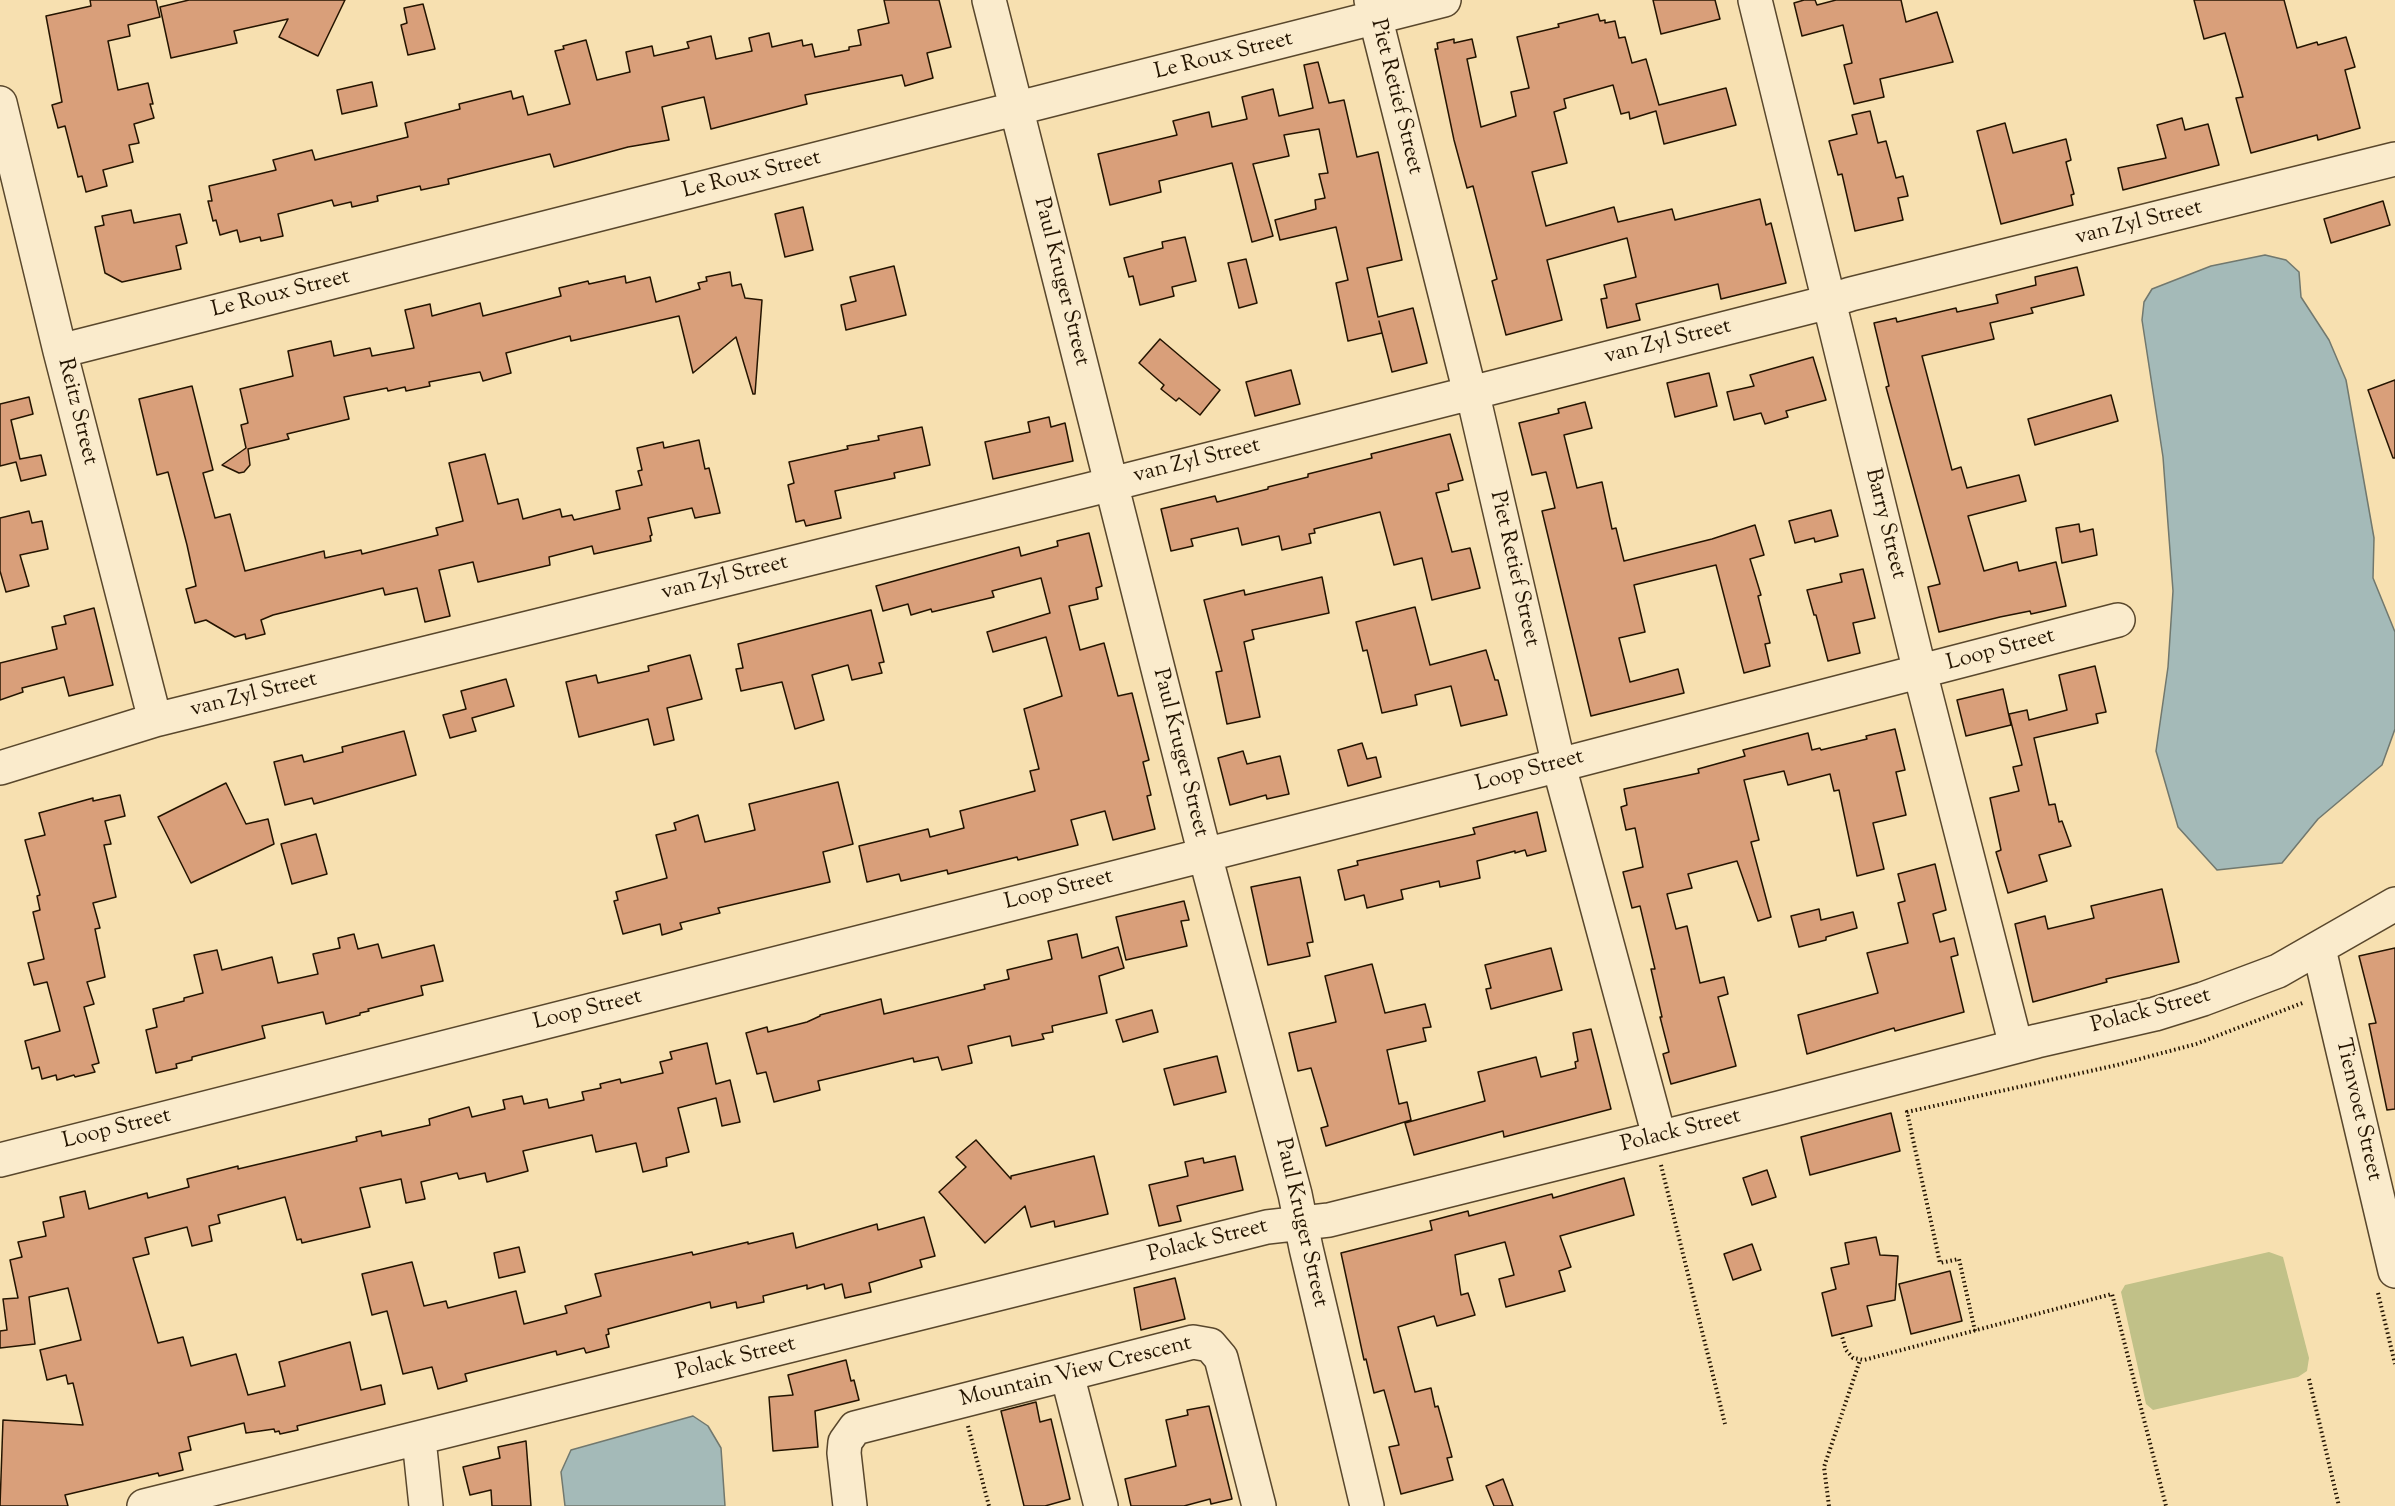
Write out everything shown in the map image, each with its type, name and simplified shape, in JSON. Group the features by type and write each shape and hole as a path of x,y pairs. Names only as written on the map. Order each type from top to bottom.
{"street":[{"name":"Paul Kruger Street","path":"989,0 1205,855 1295,1194 1367,1506"},
{"name":"Le Roux Street","path":"60,351 1017,109 1373,9 1444,0"},
{"name":"Barry Street","path":"1755,0 1920,672 2016,1046"},
{"name":"Piet Retief Street","path":"1373,9 1471,393 1559,765 1657,1137"},
{"name":"Reitz Street","path":"0,103 60,351 155,720"},
{"name":"van Zyl Street","path":"0,768 155,720 1111,484 1830,300 2395,159"},
{"name":"Loop Street","path":"0,1160 1559,765 2118,620"},
{"name":"Polack Street","path":"144,1506 193,1500 419,1439 1267,1227 1329,1220 1779,1108 2016,1046 2156,1014 2278,971 2395,904"},
{"name":"Tienvoet Street","path":"2319,949 2386,1277"},
{"name":"Mountain View Crescent","path":"850,1506 844,1453 845,1442 855,1428 1193,1342 1210,1345 1221,1358 1259,1506"},
{"path":"1067,1374 1101,1506"},
{"path":"419,1439 426,1506"}],"path":[{"path":"1975,1331 1959,1259 1940,1263 1907,1112 2117,1065 2196,1044 2309,1000"},
{"path":"1657,1137 1725,1424"},
{"path":"2386,1277 2395,1364"},
{"path":"1841,1333 1846,1350 1852,1358 1860,1360 2112,1294 2166,1506"},
{"path":"1829,1506 1824,1467 1860,1360"},
{"path":"2309,1378 2339,1506"},
{"path":"962,1402 989,1506"}],"green space":[{"path":"2269,1252 2283,1257 2309,1358 2307,1371 2298,1377 2153,1410 2146,1404 2121,1292 2125,1285"}],"water":[{"path":"2265,255 2286,260 2299,272 2301,297 2329,340 2346,380 2374,538 2373,578 2395,632 2395,729 2382,765 2318,819 2282,863 2217,870 2178,827 2156,751 2168,667 2173,591 2163,457 2142,320 2144,302 2152,289 2211,266"},
{"path":"693,1416 708,1426 721,1448 725,1506 565,1506 561,1472 571,1450"}],"building":[{"path":"90,0 156,0 160,17 128,25 130,36 108,41 118,90 148,83 154,118 134,124 139,143 129,145 133,162 103,170 107,186 86,192 82,176 78,177 65,126 58,128 52,105 62,102 46,16 91,6"},
{"path":"189,0 345,0 318,56 279,37 288,19 234,31 237,43 171,58 160,7"},
{"path":"884,0 939,0 951,47 927,53 933,78 905,86 902,75 805,95 807,104 711,129 704,97 682,102 662,107 669,140 628,147 554,167 550,154 448,179 449,184 421,190 420,186 377,196 378,201 352,207 351,202 334,206 332,200 278,214 283,236 261,241 260,237 240,242 237,230 220,235 216,220 213,221 208,201 212,201 209,186 276,170 273,160 312,150 315,160 408,137 405,123 460,109 459,104 511,91 513,99 523,96 528,115 570,104 555,51 564,49 563,46 586,40 597,80 630,72 626,52 652,46 654,56 689,48 687,42 711,36 716,59 752,51 749,38 769,33 772,47 802,40 803,46 812,44 815,57 849,50 849,47 861,45 858,30 889,23"},
{"path":"1653,0 1715,0 1720,19 1661,34"},
{"path":"1815,0 1817,5 1836,0 1901,0 1906,22 1937,12 1953,62 1880,79 1884,97 1854,104 1844,65 1852,63 1843,25 1802,36 1794,3"},
{"path":"2194,0 2284,0 2297,48 2346,37 2355,67 2345,70 2360,128 2318,140 2317,135 2251,153 2236,98 2243,97 2225,33 2204,39"},
{"path":"423,4 435,49 408,55 401,25 407,23 404,8"},
{"path":"1598,14 1600,21 1605,20 1605,23 1615,21 1619,38 1625,37 1632,63 1646,59 1659,105 1726,88 1736,125 1664,144 1656,111 1630,119 1629,112 1621,114 1613,85 1564,99 1566,108 1554,112 1567,163 1532,172 1546,226 1614,207 1618,222 1672,209 1675,220 1760,199 1766,225 1771,223 1786,283 1721,299 1718,284 1636,304 1640,320 1607,328 1601,299 1607,298 1604,285 1636,277 1627,238 1547,260 1562,320 1506,335 1492,281 1497,279 1473,186 1467,188 1454,140 1435,49 1438,49 1437,43 1454,39 1454,43 1472,39 1476,57 1467,59 1481,127 1516,116 1511,92 1529,88 1517,37 1559,27 1558,24"},
{"path":"1318,62 1329,103 1344,100 1357,157 1378,152 1402,260 1367,268 1378,317 1413,308 1427,363 1392,372 1379,321 1382,333 1348,341 1336,283 1348,280 1336,227 1280,240 1275,220 1316,209 1315,200 1325,198 1319,174 1328,173 1319,129 1284,135 1289,156 1253,164 1273,236 1252,242 1232,163 1159,181 1161,192 1110,205 1098,154 1177,135 1173,121 1209,112 1212,127 1247,119 1242,97 1273,89 1279,116 1313,108 1304,65"},
{"path":"372,82 377,106 342,114 337,90"},
{"path":"1870,111 1878,143 1886,141 1896,178 1903,176 1908,196 1898,198 1903,220 1855,231 1842,174 1838,175 1829,141 1857,134 1852,115"},
{"path":"2182,118 2185,130 2208,124 2219,165 2123,190 2118,168 2166,158 2157,125"},
{"path":"2005,123 2013,153 2066,139 2071,160 2066,162 2074,194 2071,195 2073,205 2001,224 1977,131"},
{"path":"2383,201 2390,225 2331,243 2324,219"},
{"path":"803,207 813,250 785,257 775,214"},
{"path":"131,210 134,223 180,214 187,243 176,246 181,269 122,282 105,273 95,227 104,225 102,216"},
{"path":"1185,237 1196,281 1172,287 1174,296 1140,305 1133,276 1129,277 1124,258 1163,248 1162,242"},
{"path":"1246,259 1257,303 1239,308 1228,263"},
{"path":"894,266 906,315 846,330 841,305 856,301 850,277"},
{"path":"2077,267 2084,295 2031,308 2033,313 1990,323 1994,339 1922,356 1952,470 1961,467 1967,488 2019,475 2026,501 1968,516 1984,571 2017,562 2019,571 2056,562 2066,606 2031,614 2030,611 2000,617 1939,632 1928,587 1940,584 1886,387 1889,386 1874,323 1896,318 1897,322 1956,308 1957,312 1998,303 1996,295 2036,285 2035,277"},
{"path":"730,272 732,286 741,284 745,298 762,300 755,394 753,394 736,337 693,373 679,316 571,341 570,336 506,353 511,373 483,381 480,372 429,382 430,386 406,391 405,387 388,391 387,388 344,397 349,419 287,434 289,439 248,449 250,465 244,472 239,473 222,465 246,448 241,425 248,423 240,389 293,376 288,351 331,341 334,356 370,348 372,356 414,348 405,310 430,304 432,316 480,303 483,316 561,296 559,288 625,276 626,283 650,277 656,302 700,289 698,283 707,281 706,277"},
{"path":"1160,339 1220,390 1200,415 1179,398 1176,401 1161,389 1164,385 1139,363"},
{"path":"1813,357 1826,400 1786,411 1788,417 1765,424 1761,413 1734,420 1727,392 1754,386 1750,375"},
{"path":"1291,370 1300,404 1255,416 1246,382"},
{"path":"1709,373 1717,406 1675,417 1667,383"},
{"path":"2395,380 2395,458 2393,458 2368,390"},
{"path":"192,386 213,470 203,473 215,518 230,514 245,571 324,551 325,558 361,550 362,554 438,535 436,528 463,521 449,463 485,454 498,504 518,499 523,519 560,509 562,517 572,515 574,520 620,509 616,491 642,485 638,471 642,470 637,448 663,442 664,448 699,440 705,469 709,468 720,513 695,518 692,508 648,518 651,541 594,554 592,546 549,557 550,565 478,582 473,562 439,570 450,616 425,622 417,588 385,595 383,588 273,615 261,620 265,634 246,639 245,634 235,637 206,620 195,623 186,589 196,586 187,545 168,472 157,475 139,399"},
{"path":"2111,395 2118,421 2035,445 2028,419"},
{"path":"29,397 33,414 11,420 20,459 41,455 46,475 21,481 16,462 0,466 0,404"},
{"path":"1585,402 1592,428 1564,435 1577,488 1602,482 1612,529 1616,528 1624,561 1712,539 1755,525 1764,555 1750,559 1761,595 1758,596 1770,643 1765,644 1770,666 1744,673 1716,565 1634,585 1645,632 1619,638 1630,682 1678,669 1684,693 1591,716 1542,511 1555,508 1546,472 1532,475 1519,423 1559,413 1558,409"},
{"path":"1049,417 1051,427 1065,423 1073,461 993,479 985,442 1030,432 1028,422"},
{"path":"922,427 930,465 894,473 895,478 835,491 841,518 806,526 804,520 796,522 788,485 794,483 789,462 879,440 878,436"},
{"path":"1450,434 1463,480 1448,484 1449,490 1436,493 1452,552 1470,548 1480,588 1432,600 1422,558 1394,565 1380,512 1314,529 1315,533 1309,534 1311,543 1282,550 1279,536 1242,545 1238,528 1191,539 1193,546 1171,551 1161,509 1215,496 1217,502 1268,489 1268,487 1308,477 1308,474 1372,458 1371,454"},
{"path":"1831,510 1838,536 1815,542 1814,538 1795,543 1789,521"},
{"path":"29,511 32,523 42,521 48,549 20,555 29,586 6,592 0,571 0,518"},
{"path":"2079,524 2080,532 2093,529 2097,555 2062,563 2056,528"},
{"path":"1089,533 1102,586 1096,588 1098,599 1069,606 1080,650 1104,643 1118,696 1132,693 1149,760 1143,762 1151,795 1147,796 1155,829 1113,840 1105,811 1071,820 1078,845 948,874 947,870 901,881 899,874 867,882 859,846 928,829 930,837 964,828 960,811 1035,791 1030,771 1039,769 1024,709 1062,696 1046,637 993,652 987,632 1050,613 1041,578 992,591 994,597 911,615 908,604 883,611 876,586 1019,547 1021,556 1058,546 1057,541"},
{"path":"1863,569 1875,618 1853,623 1860,653 1828,661 1807,590 1842,582 1840,574"},
{"path":"1322,577 1329,613 1252,630 1254,639 1244,642 1260,717 1227,724 1216,672 1222,671 1204,600 1244,590 1245,595"},
{"path":"1415,607 1430,665 1486,650 1495,680 1498,680 1507,715 1461,726 1451,686 1415,695 1417,705 1382,713 1367,650 1363,651 1356,622"},
{"path":"94,608 113,685 69,696 64,677 22,688 23,692 0,700 0,663 57,649 52,627 66,624 64,616"},
{"path":"871,610 884,662 879,663 882,673 852,680 848,665 812,675 824,720 795,729 782,682 741,691 736,669 743,668 738,644"},
{"path":"690,655 702,699 667,708 674,740 654,745 648,719 579,737 566,682 596,675 598,683 649,671 648,666"},
{"path":"2095,666 2106,712 2096,714 2098,723 2034,738 2049,805 2055,804 2059,822 2062,821 2071,846 2039,855 2047,881 2008,893 1996,852 2001,850 1990,798 2019,791 2013,767 2022,765 2009,714 2027,710 2029,720 2067,710 2059,675"},
{"path":"506,679 514,706 472,718 476,731 450,738 443,715 466,709 461,691"},
{"path":"2003,689 2011,725 1966,736 1957,700"},
{"path":"1895,729 1905,770 1896,772 1906,815 1873,823 1884,869 1857,876 1839,790 1834,791 1830,774 1788,785 1784,771 1744,780 1759,840 1751,842 1771,917 1758,921 1737,861 1688,874 1692,888 1667,894 1676,929 1687,926 1700,983 1724,977 1728,994 1718,997 1736,1066 1671,1084 1663,1054 1669,1052 1651,969 1655,969 1640,906 1632,908 1623,872 1643,867 1635,828 1626,830 1621,807 1627,805 1624,789 1699,773 1698,769 1745,756 1743,750 1808,733 1812,750 1820,748 1821,750 1867,739 1866,736"},
{"path":"404,731 416,775 314,804 312,798 285,805 274,762 302,755 304,762 343,752 342,747"},
{"path":"1362,743 1367,759 1376,757 1381,777 1348,786 1338,750"},
{"path":"1243,751 1247,764 1280,756 1289,794 1267,799 1266,795 1230,805 1218,758"},
{"path":"838,782 853,844 823,852 830,882 718,908 720,913 680,923 682,929 662,935 660,924 623,934 614,901 618,900 616,892 667,878 656,835 676,830 674,823 698,815 705,842 755,830 749,804"},
{"path":"226,783 246,824 268,819 274,844 191,883 158,817"},
{"path":"120,795 125,816 105,821 111,844 104,845 116,897 93,903 100,928 95,929 105,977 87,982 94,1004 84,1007 99,1063 92,1065 95,1072 57,1080 56,1075 42,1079 39,1067 32,1069 25,1041 60,1031 47,982 34,985 28,963 44,959 33,912 40,910 37,896 40,895 25,840 45,835 39,813 93,798 93,801"},
{"path":"1537,812 1546,851 1527,856 1525,850 1515,853 1515,851 1477,861 1480,878 1440,887 1439,881 1401,890 1403,899 1367,908 1364,895 1345,900 1338,870 1358,865 1357,861 1475,834 1473,828"},
{"path":"316,834 327,874 292,884 281,844"},
{"path":"1935,864 1946,910 1933,914 1940,942 1954,938 1958,955 1951,957 1964,1012 1895,1031 1894,1028 1807,1054 1798,1015 1878,993 1867,953 1908,943 1898,903 1905,901 1898,874"},
{"path":"1300,877 1313,942 1307,943 1310,956 1268,965 1251,887"},
{"path":"2162,889 2179,962 2106,979 2107,982 2033,1002 2015,924 2045,916 2048,929 2094,918 2091,906"},
{"path":"1184,901 1189,920 1181,921 1187,946 1126,960 1116,917"},
{"path":"1819,909 1821,920 1853,912 1857,928 1799,947 1791,916"},
{"path":"354,934 358,949 378,944 382,958 434,945 443,981 421,986 423,995 368,1009 369,1011 360,1013 360,1015 326,1024 323,1012 262,1026 265,1038 192,1057 192,1060 176,1064 177,1068 156,1073 146,1030 157,1027 153,1009 184,1001 184,998 203,993 194,955 217,950 222,970 272,957 278,983 318,974 313,954 340,948 338,938"},
{"path":"1077,934 1082,958 1118,947 1124,968 1099,976 1107,1013 1052,1026 1053,1032 1042,1034 1044,1039 1012,1046 1010,1036 968,1046 972,1063 942,1070 938,1057 914,1062 913,1058 818,1081 820,1090 774,1102 766,1072 757,1074 746,1033 767,1027 768,1032 881,999 884,1014 985,989 984,985 1009,979 1007,970 1052,959 1048,941"},
{"path":"1551,948 1562,990 1491,1009 1486,989 1491,988 1485,965"},
{"path":"2395,948 2395,1109 2387,1110 2369,1024 2376,1023 2359,956"},
{"path":"1372,964 1385,1013 1425,1004 1431,1027 1423,1028 1426,1041 1387,1050 1399,1104 1407,1102 1411,1120 1326,1146 1321,1128 1328,1126 1311,1068 1298,1071 1289,1033 1336,1022 1325,976"},
{"path":"1152,1010 1158,1032 1123,1042 1116,1020"},
{"path":"1591,1029 1611,1109 1504,1137 1503,1131 1414,1155 1405,1123 1485,1101 1478,1072 1536,1057 1541,1077 1576,1068 1575,1062 1578,1061 1573,1033"},
{"path":"707,1043 716,1084 730,1080 740,1122 722,1126 716,1098 678,1108 689,1152 666,1158 667,1166 643,1172 636,1143 596,1152 592,1135 523,1151 528,1171 487,1182 485,1173 459,1179 457,1173 421,1182 425,1199 406,1203 401,1179 360,1188 370,1227 302,1243 301,1239 297,1240 285,1197 218,1215 220,1223 209,1226 212,1241 192,1246 187,1227 145,1238 149,1254 133,1258 158,1343 183,1337 191,1366 236,1354 248,1395 285,1386 279,1362 350,1342 361,1390 381,1385 385,1404 297,1426 298,1430 280,1434 274,1429 246,1433 244,1423 188,1437 191,1450 179,1453 183,1470 159,1476 158,1473 65,1495 68,1506 0,1506 3,1420 83,1425 73,1383 68,1384 66,1375 47,1380 40,1350 81,1340 68,1288 29,1297 35,1344 0,1348 0,1331 7,1330 3,1299 18,1298 10,1260 22,1257 18,1242 46,1236 43,1222 64,1217 60,1197 85,1191 89,1209 147,1193 148,1198 189,1187 187,1179 238,1166 238,1169 357,1141 356,1137 381,1131 382,1136 430,1125 429,1119 469,1107 472,1117 505,1109 503,1100 522,1096 524,1104 547,1099 549,1108 584,1100 582,1092 601,1088 600,1084 620,1079 621,1083 663,1073 660,1062 672,1059 670,1052"},
{"path":"1217,1056 1226,1092 1174,1105 1164,1069"},
{"path":"1891,1113 1900,1151 1810,1175 1801,1137"},
{"path":"976,1140 1011,1179 1011,1176 1094,1156 1108,1214 1055,1227 1054,1221 1031,1227 1025,1206 985,1243 939,1192 966,1167 956,1157"},
{"path":"1235,1156 1243,1190 1177,1206 1181,1221 1159,1226 1149,1185 1188,1176 1185,1162 1203,1158 1204,1163"},
{"path":"1767,1170 1776,1197 1752,1205 1743,1178"},
{"path":"1624,1178 1634,1215 1560,1236 1571,1267 1559,1271 1565,1291 1506,1307 1499,1279 1514,1275 1505,1242 1455,1255 1461,1295 1468,1293 1475,1315 1437,1326 1434,1316 1398,1327 1415,1392 1431,1388 1435,1407 1438,1406 1452,1457 1447,1458 1453,1480 1401,1494 1389,1447 1399,1445 1384,1390 1374,1393 1366,1359 1364,1360 1341,1253 1432,1230 1430,1221 1468,1211 1469,1216 1552,1194 1553,1198"},
{"path":"924,1217 935,1256 920,1260 922,1267 869,1283 871,1292 845,1298 842,1284 825,1289 824,1284 807,1289 807,1285 763,1296 764,1302 737,1308 736,1302 711,1308 710,1302 608,1329 609,1334 606,1335 609,1347 586,1353 584,1348 557,1355 556,1351 465,1374 467,1381 438,1389 432,1367 403,1374 387,1311 372,1315 362,1274 412,1262 424,1306 446,1301 448,1308 516,1291 524,1324 567,1313 565,1306 601,1296 595,1274 692,1252 693,1255 793,1233 796,1248 877,1224 878,1230"},
{"path":"1876,1237 1880,1255 1898,1256 1895,1300 1867,1306 1872,1326 1832,1336 1822,1293 1836,1289 1831,1268 1849,1264 1845,1243"},
{"path":"1752,1244 1761,1270 1733,1280 1724,1254"},
{"path":"519,1247 525,1272 499,1278 494,1253"},
{"path":"1950,1271 1962,1321 1911,1334 1899,1284"},
{"path":"1175,1278 1185,1319 1141,1330 1134,1288"},
{"path":"846,1360 859,1400 815,1411 818,1447 773,1451 769,1397 793,1395 788,1375"},
{"path":"1036,1402 1040,1422 1051,1419 1070,1499 1045,1506 1024,1506 1001,1411"},
{"path":"1209,1406 1232,1499 1211,1504 1210,1499 1184,1506 1131,1506 1125,1479 1176,1466 1166,1420 1188,1415 1187,1410"},
{"path":"526,1441 531,1506 492,1506 491,1490 470,1495 463,1467 500,1458 498,1447"},
{"path":"1503,1479 1513,1506 1494,1506 1486,1486"}]}
